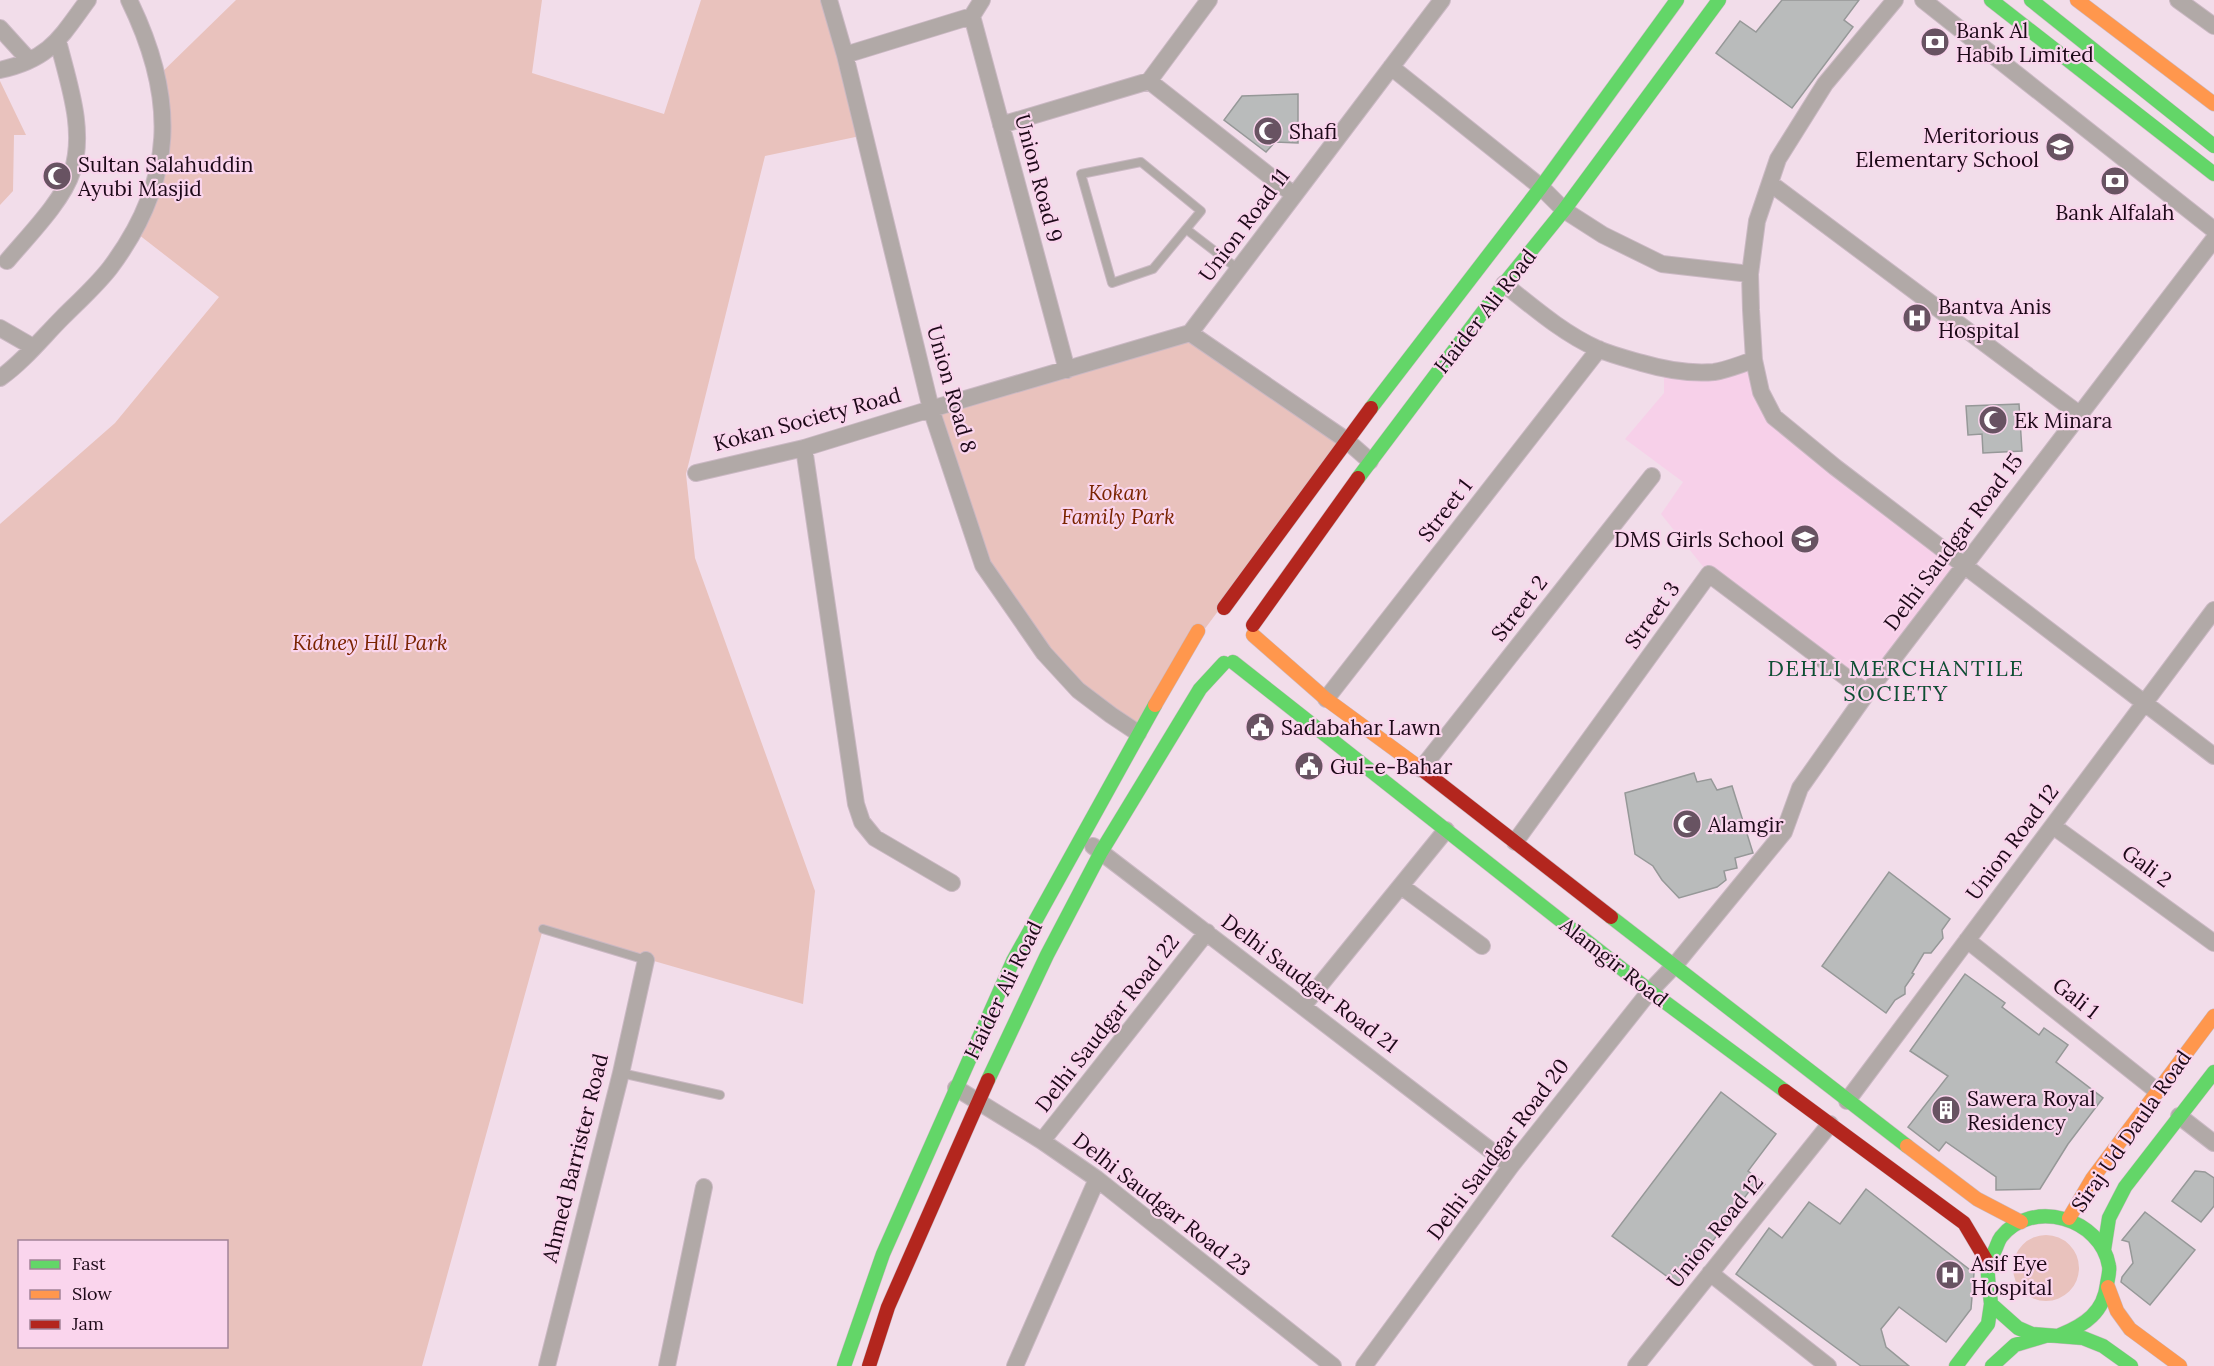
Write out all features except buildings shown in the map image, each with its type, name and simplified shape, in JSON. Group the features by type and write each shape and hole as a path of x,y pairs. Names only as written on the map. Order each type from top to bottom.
{"main road":[{"name":"Haider Ali Road","path":"1224,608 1346,440 1541,187 1677,0"},
{"name":"Haider Ali Road","path":"1253,630 1370,462 1504,284 1564,210 1719,0"},
{"path":"1991,0 2214,174"},
{"path":"2031,0 2214,146"},
{"path":"2077,0 2214,104"},
{"path":"1224,608 1242,614 1253,630 1248,651 1228,662 1207,655 1199,643 1202,623 1215,610 1224,608"},
{"name":"Haider Ali Road","path":"844,1366 883,1254 1013,961 1137,733 1202,623"},
{"name":"Alamgir Road","path":"1253,630 1326,699 1421,769 1847,1101 1977,1200 2021,1221"},
{"name":"Haider Ali Road","path":"869,1366 888,1307 978,1100 1047,955 1101,852 1200,689 1228,662"},
{"name":"Alamgir Road","path":"1228,662 1650,991 1964,1223 1989,1265"},
{"name":"Siraj Ud Daula Road","path":"2069,1218 2092,1179 2214,1016"},
{"name":"Siraj Ud Daula Road","path":"2104,1250 2109,1218 2125,1187 2214,1072"},
{"path":"1956,1366 1988,1324 1991,1304 1989,1265 1994,1247 2006,1232 2021,1221 2036,1216 2053,1215 2069,1218 2084,1226 2096,1237 2104,1250 2109,1268 2109,1287 2117,1311 2130,1329 2180,1366"},
{"path":"1992,1366 2004,1352 2022,1340 2077,1329 2092,1318 2109,1287"},
{"path":"1991,1304 2018,1328 2032,1334 2083,1338 2103,1346 2131,1366"}],"street":[{"path":"0,70 44,53 58,41 88,0"},
{"path":"0,378 109,269 148,204 157,179 163,146 157,77 154,61 129,0"},
{"name":"Union Road 8","path":"829,0 845,55 931,408 983,565 1044,653 1078,690 1137,733"},
{"path":"845,55 972,16 982,0"},
{"path":"1001,125 1149,81 1209,0"},
{"name":"Union Road 11","path":"1190,333 1442,0"},
{"path":"1895,0 1825,84 1778,159 1757,220 1750,274 1754,360 1761,392 1774,417 1835,467 2214,756"},
{"path":"1923,0 2214,230"},
{"path":"2178,0 2214,26"},
{"name":"Union Road 9","path":"972,16 1067,370"},
{"path":"0,28 29,60"},
{"path":"7,261 54,204 72,173 77,145 74,107 58,41"},
{"path":"1391,67 1541,187 1564,210 1603,235 1662,264 1750,274"},
{"path":"1149,81 1294,195"},
{"path":"1770,183 2079,414"},
{"name":"Delhi Saudgar Road 15","path":"1675,965 1784,832 1800,788 1867,693 1963,564 2214,239"},
{"path":"1504,284 1548,319 1599,349 1664,370 1716,372 1754,360"},
{"path":"0,328 33,347"},
{"path":"1190,333 1346,440 1370,462"},
{"name":"Kokan Society Road","path":"696,473 804,448 931,408 1190,333"},
{"name":"Street 1","path":"1326,699 1599,349"},
{"path":"804,448 856,804 862,822 874,838 952,883"},
{"name":"Street 2","path":"1421,769 1652,476"},
{"name":"Street 3","path":"1515,842 1709,574 1867,693"},
{"name":"Union Road 12","path":"1847,1101 2214,610"},
{"name":"Gali 2","path":"2053,826 2214,943"},
{"path":"1303,1006 1446,830"},
{"name":"Delhi Saudgar Road 21","path":"1081,836 1511,1166"},
{"path":"1401,886 1482,946"},
{"name":"Delhi Saudgar Road 22","path":"1042,1141 1207,932"},
{"name":"Gali 1","path":"1967,940 2157,1091"},
{"name":"Ahmed Barrister Road","path":"547,1366 576,1243 621,1073 646,960"},
{"name":"Delhi Saudgar Road 20","path":"1364,1366 1511,1166 1650,991 1675,965"},
{"name":"Delhi Saudgar Road 23","path":"956,1088 1098,1179 1333,1366"},
{"path":"2179,1116 2214,1143"},
{"name":"Union Road 12","path":"1636,1366 1830,1124"},
{"path":"1015,1366 1098,1179"},
{"path":"667,1366 704,1187"},
{"path":"1710,1273 1828,1366"}],"lane":[{"path":"1141,162 1201,211 1186,229 1153,269 1112,283 1081,174 1141,162"},
{"path":"1186,229 1238,269"},
{"path":"543,929 646,960"},
{"path":"621,1073 720,1095"}],"shaded area":[{"name":"DMS Girls School","path":"1754,360 1774,417 1963,564 1867,693 1709,574 1661,514 1683,482 1625,439 1664,393 1664,370"}],"green space":[{"name":"Kidney Hill Park","path":"236,0 542,0 532,73 664,114 701,0 829,0 865,135 765,156 686,474 695,558 815,891 803,1004 543,929 422,1366 0,1366 0,524 115,423 219,297 134,231 163,146 157,77"},
{"path":"0,81 26,135 14,135 13,191 0,205"},
{"name":"Kokan Family Park","path":"1190,333 1346,440 1177,666 1138,733 1078,690 983,565 931,409"},
{"path":"2046,1235 2059,1238 2069,1245 2076,1255 2079,1268 2076,1281 2069,1291 2059,1298 2046,1301 2033,1298 2023,1291 2016,1281 2013,1268 2016,1255 2023,1245 2033,1238"}],"traffic: fast":[{"path":"1371,408 1541,187 1677,0"},
{"path":"1358,478 1504,284 1564,210 1719,0"},
{"path":"1991,0 2214,174"},
{"path":"2031,0 2214,146"},
{"path":"1233,662 1650,991 1785,1091"},
{"path":"988,1080 1047,955 1101,852 1200,689 1224,663"},
{"path":"844,1366 883,1254 1013,961 1155,705"},
{"path":"1611,917 1907,1146"},
{"path":"2104,1250 2109,1218 2125,1187 2214,1072"},
{"path":"2060,1335 2085,1322 2097,1310 2105,1294 2109,1266 2103,1249 2093,1236 2079,1225 2047,1216 2030,1218 2014,1225 1998,1242 1988,1267 1991,1304 2018,1328 2032,1334 2083,1338 2103,1346 2131,1366"},
{"path":"1956,1366 1988,1324 1991,1304"},
{"path":"1992,1366 2015,1345 2045,1336"}],"traffic: slow":[{"path":"2077,0 2214,104"},
{"path":"1155,705 1198,631"},
{"path":"1253,635 1326,699 1420,768"},
{"path":"2069,1218 2092,1179 2214,1016"},
{"path":"1907,1146 1977,1199 2021,1222"},
{"path":"2108,1287 2117,1311 2130,1329 2180,1366"}],"traffic: jam":[{"path":"1224,608 1371,408"},
{"path":"1253,625 1358,478"},
{"path":"1420,768 1611,917"},
{"path":"869,1366 888,1307 988,1080"},
{"path":"1785,1091 1964,1223 1989,1265"}],"place":[{"name":"Bank Al Habib Limited","path":"1935,42"},
{"name":"Shafi","path":"1268,131"},
{"name":"Meritorious Elementary School","path":"2060,147"},
{"name":"Sultan Salahuddin Ayubi Masjid","path":"57,176"},
{"name":"Bank Alfalah","path":"2115,181"},
{"name":"Bantva Anis Hospital","path":"1917,318"},
{"name":"Ek Minara","path":"1993,420"},
{"name":"DMS Girls School","path":"1805,539"},
{"name":"Sadabahar Lawn","path":"1260,727"},
{"name":"Gul-e-Bahar","path":"1309,766"},
{"name":"Alamgir","path":"1687,824"},
{"name":"Sawera Royal Residency","path":"1946,1110"},
{"name":"Asif Eye Hospital","path":"1950,1275"}],"district":[{"name":"DEHLI MERCHANTILE SOCIETY","path":"1896,680"}]}
